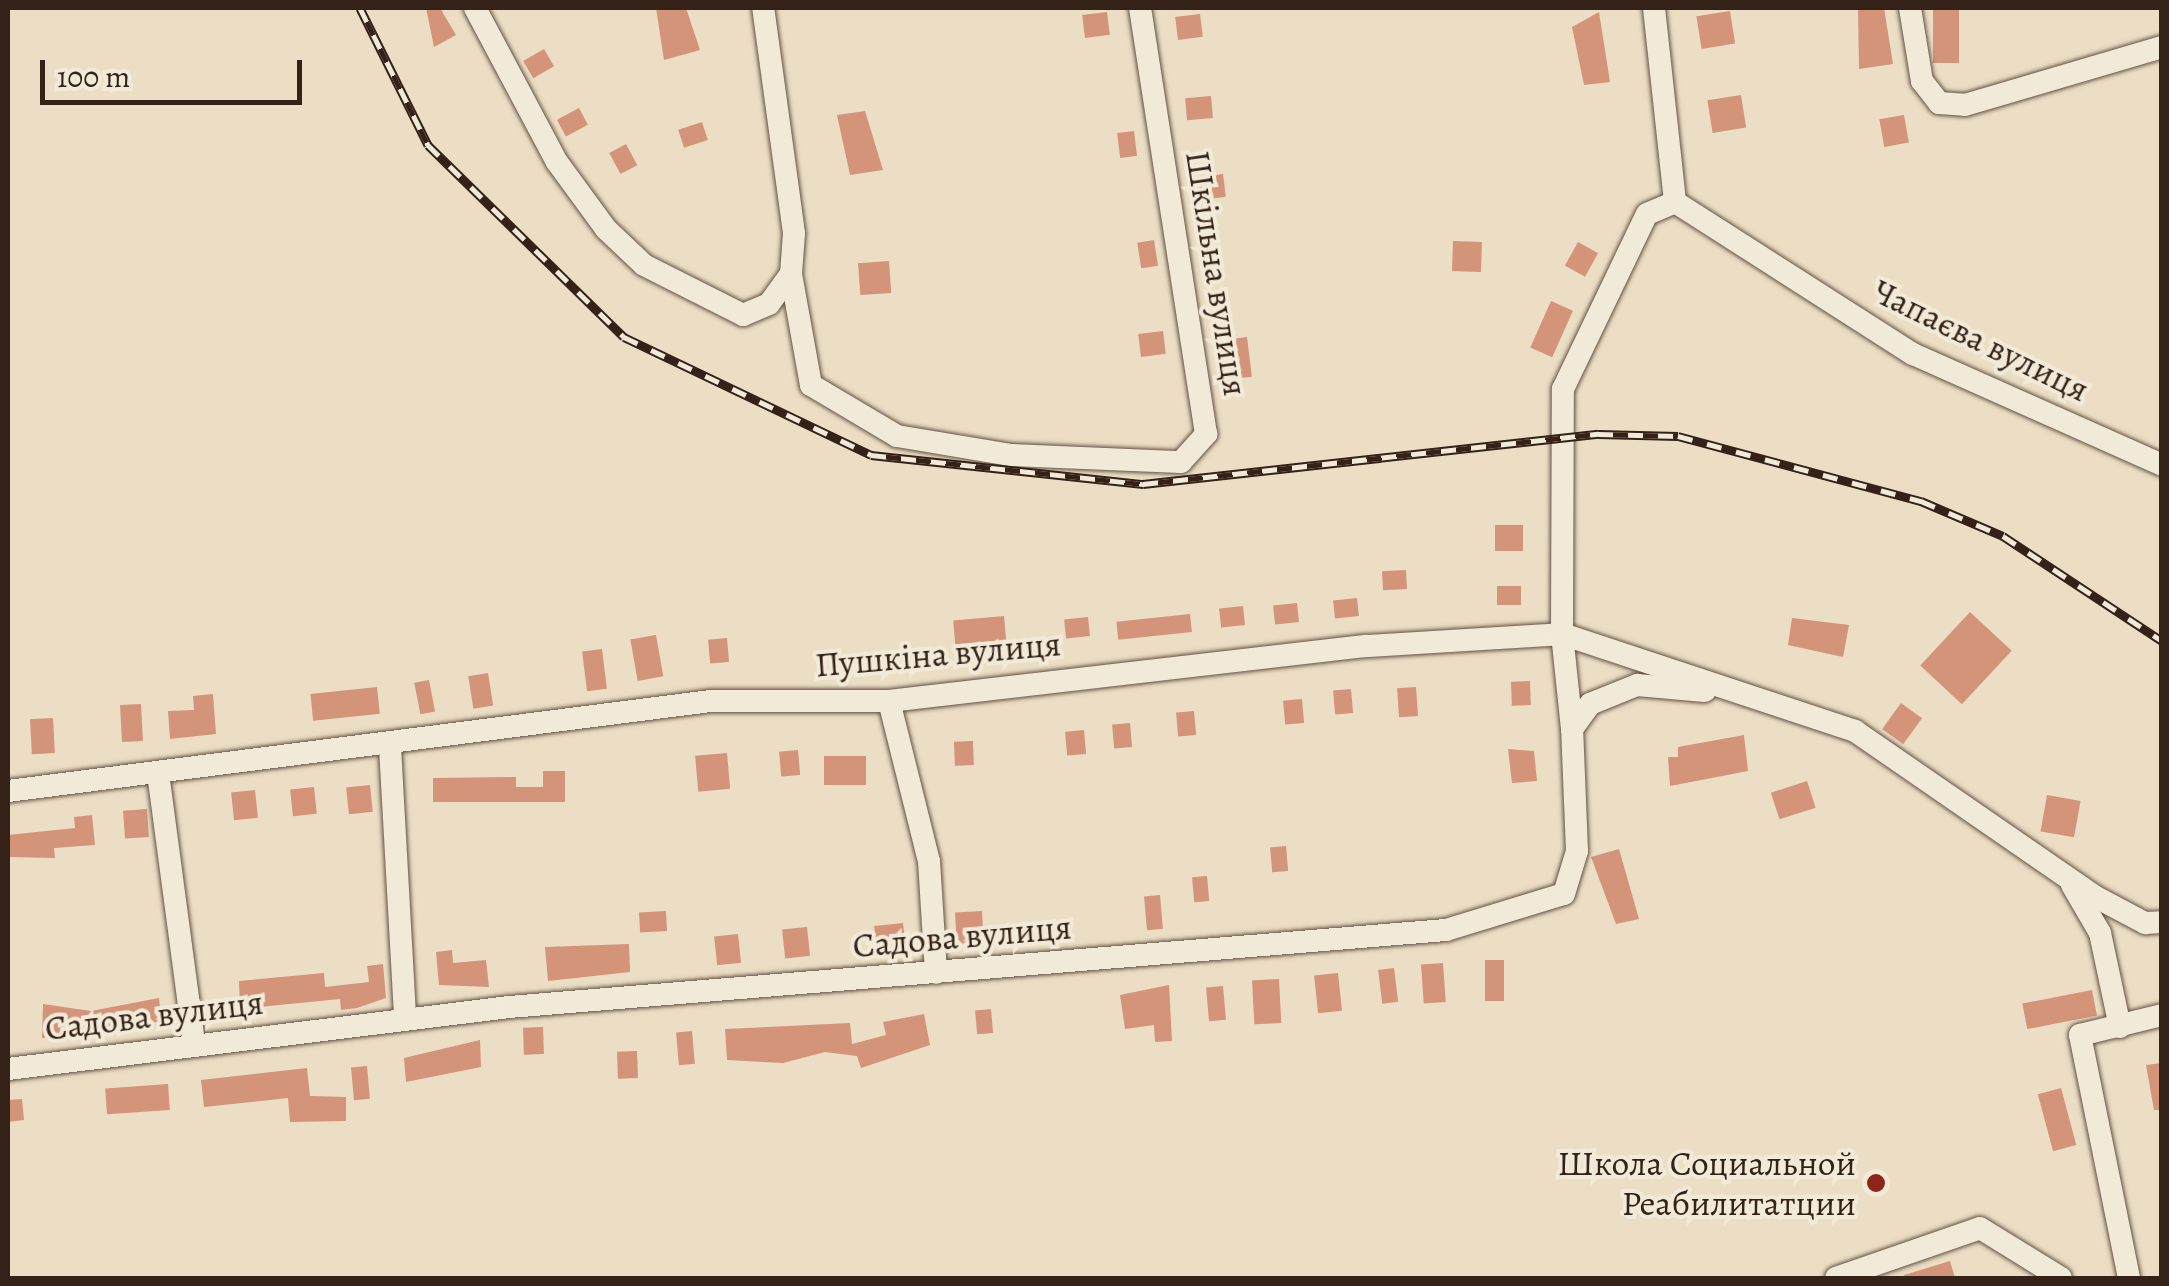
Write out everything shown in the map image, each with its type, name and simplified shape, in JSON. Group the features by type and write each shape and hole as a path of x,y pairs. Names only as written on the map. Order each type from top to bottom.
{"street":[{"path":"475,8 557,162 644,265 743,316 769,304 790,274 794,233 763,8"},
{"name":"Шкільна вулиця","path":"790,274 811,385 897,436 1012,455 1181,462 1206,434 1140,8"},
{"path":"1562,634 1563,389 1647,214 1675,202 1654,8"},
{"path":"1910,8 1922,81 1938,104 1966,105 2162,47"},
{"name":"Чапаєва вулиця","path":"1675,202 1913,354 2162,465"},
{"name":"Пушкіна вулиця","path":"8,791 390,747 712,701 889,701 1330,650 1562,634 1855,731 2068,878 2145,923 2162,922"},
{"name":"Садова вулиця","path":"8,1069 405,1019 1446,930 1527,911 1564,894 1577,851 1572,729 1562,634"},
{"path":"1572,729 1590,704 1637,685 1744,694"},
{"path":"889,701 929,861 936,974"},
{"path":"390,747 405,1019"},
{"path":"158,774 194,1044"},
{"path":"2068,878 2100,932 2120,1027"},
{"path":"2130,1278 2080,1035 2162,1015"},
{"path":"1836,1278 1980,1228 2061,1278"}],"building":[{"path":"426,8 440,8 456,35 434,47"},
{"path":"656,8 686,8 700,50 664,60"},
{"path":"1858,8 1884,8 1893,64 1859,69"},
{"path":"1933,8 1959,8 1959,63 1933,63"},
{"path":"1730,11 1735,44 1702,49 1696,16"},
{"path":"1107,12 1110,35 1085,38 1082,15"},
{"path":"1599,12 1610,82 1584,85 1572,27"},
{"path":"1200,14 1203,37 1178,40 1175,17"},
{"path":"544,49 554,66 533,78 523,61"},
{"path":"1741,95 1746,128 1713,133 1707,100"},
{"path":"1211,96 1213,118 1187,120 1185,98"},
{"path":"579,108 588,125 566,137 557,120"},
{"path":"865,111 883,170 850,175 837,115"},
{"path":"1904,115 1909,143 1884,147 1879,119"},
{"path":"702,122 708,140 684,148 678,130"},
{"path":"1134,131 1137,156 1120,158 1117,133"},
{"path":"626,144 637,165 620,174 609,153"},
{"path":"1223,174 1226,197 1201,200 1198,177"},
{"path":"1154,240 1158,266 1141,268 1137,243"},
{"path":"1453,241 1482,242 1481,272 1452,271"},
{"path":"1578,242 1598,253 1585,277 1565,266"},
{"path":"889,261 891,293 860,295 858,263"},
{"path":"1551,301 1573,311 1552,357 1530,348"},
{"path":"1163,331 1166,354 1141,357 1138,334"},
{"path":"1247,337 1252,377 1228,380 1223,340"},
{"path":"1495,525 1523,525 1523,551 1495,551"},
{"path":"1406,570 1407,589 1383,590 1382,571"},
{"path":"1497,586 1521,586 1521,605 1497,605"},
{"path":"1357,598 1359,616 1335,618 1333,601"},
{"path":"1297,603 1299,622 1275,624 1273,606"},
{"path":"1243,606 1245,625 1221,627 1219,609"},
{"path":"1970,612 2012,651 1962,704 1920,665"},
{"path":"1190,614 1192,632 1118,640 1116,622"},
{"path":"1004,616 1006,640 955,644 953,620"},
{"path":"1088,617 1090,636 1066,638 1064,620"},
{"path":"1792,618 1849,625 1843,657 1788,645"},
{"path":"656,635 663,676 638,681 630,640"},
{"path":"727,638 729,662 710,664 708,640"},
{"path":"602,649 607,689 587,691 582,651"},
{"path":"488,673 493,706 473,709 468,676"},
{"path":"429,680 435,711 420,714 414,683"},
{"path":"1530,681 1531,705 1512,706 1511,682"},
{"path":"377,687 380,714 313,721 310,694"},
{"path":"1416,687 1418,716 1399,717 1397,688"},
{"path":"1351,689 1353,713 1335,714 1333,691"},
{"path":"213,694 216,734 170,739 168,711 194,710 193,696"},
{"path":"1302,699 1304,723 1285,725 1283,701"},
{"path":"1901,703 1922,718 1903,744 1882,729"},
{"path":"141,704 143,741 122,742 120,705"},
{"path":"1194,711 1196,735 1178,736 1176,713"},
{"path":"53,718 55,753 32,754 30,719"},
{"path":"1130,723 1132,747 1114,748 1112,725"},
{"path":"1084,730 1086,754 1067,756 1065,732"},
{"path":"1744,735 1748,771 1670,786 1668,757 1678,757 1678,747"},
{"path":"973,741 974,765 955,766 954,742"},
{"path":"1508,749 1534,751 1537,781 1512,783"},
{"path":"798,750 800,775 781,777 779,752"},
{"path":"727,753 730,789 698,792 695,756"},
{"path":"824,756 866,756 866,785 824,785"},
{"path":"543,771 565,771 565,802 433,802 433,778 516,777 516,787 543,787"},
{"path":"1807,781 1816,808 1780,819 1771,793"},
{"path":"370,785 373,812 349,814 346,788"},
{"path":"314,787 317,814 293,816 290,790"},
{"path":"255,790 258,818 234,820 231,793"},
{"path":"2047,795 2080,801 2074,837 2041,831"},
{"path":"147,809 149,837 125,839 123,811"},
{"path":"92,815 95,845 54,848 55,858 8,857 8,835 75,828 74,817"},
{"path":"1286,846 1288,871 1272,872 1270,847"},
{"path":"1619,849 1639,919 1616,924 1591,857"},
{"path":"1207,876 1209,901 1194,902 1192,877"},
{"path":"1160,895 1163,929 1147,930 1144,896"},
{"path":"666,911 667,931 640,932 639,912"},
{"path":"982,911 984,944 957,945 955,912"},
{"path":"903,923 906,952 877,955 874,926"},
{"path":"807,927 810,956 785,958 782,930"},
{"path":"738,934 741,963 717,965 714,937"},
{"path":"629,944 630,972 548,981 545,947"},
{"path":"452,950 453,963 486,960 489,987 439,985 436,952"},
{"path":"1485,960 1504,960 1504,1001 1485,1001"},
{"path":"1443,963 1446,1002 1424,1003 1421,965"},
{"path":"383,964 386,998 357,1008 341,1010 340,999 240,1009 239,981 324,973 325,987 369,982 367,966"},
{"path":"1394,968 1398,1002 1382,1004 1378,970"},
{"path":"1338,973 1342,1011 1318,1013 1314,976"},
{"path":"1279,979 1281,1023 1254,1024 1252,980"},
{"path":"1169,985 1172,1041 1155,1042 1154,1025 1125,1029 1120,995"},
{"path":"1223,986 1226,1020 1209,1021 1206,987"},
{"path":"2092,990 2097,1016 2027,1029 2022,1004"},
{"path":"159,998 162,1025 42,1038 43,1004 91,1011"},
{"path":"991,1009 993,1033 977,1034 975,1010"},
{"path":"924,1014 930,1045 861,1068 857,1056 825,1052 783,1063 727,1060 725,1029 850,1023 852,1044 886,1035 883,1022"},
{"path":"543,1027 544,1054 524,1055 523,1028"},
{"path":"692,1031 695,1064 679,1065 676,1032"},
{"path":"480,1040 481,1067 406,1082 404,1058"},
{"path":"637,1051 638,1078 618,1079 617,1052"},
{"path":"2162,1063 2162,1110 2154,1110 2146,1065"},
{"path":"367,1066 370,1099 354,1100 351,1067"},
{"path":"307,1068 310,1096 346,1097 346,1121 290,1122 288,1098 204,1107 201,1080"},
{"path":"168,1084 170,1110 107,1114 105,1088"},
{"path":"2061,1088 2076,1145 2053,1151 2038,1094"},
{"path":"22,1099 24,1120 8,1122 8,1100"},
{"path":"1950,1261 1955,1278 1904,1278 1904,1275"}],"railway":[{"path":"360,8 428,145 624,337 871,455 1143,484 1598,434 1678,436 1921,501 2003,536 2162,641"}],"place":[{"name":"Школа Социальной Реабилитатции","path":"1876,1183"}]}
